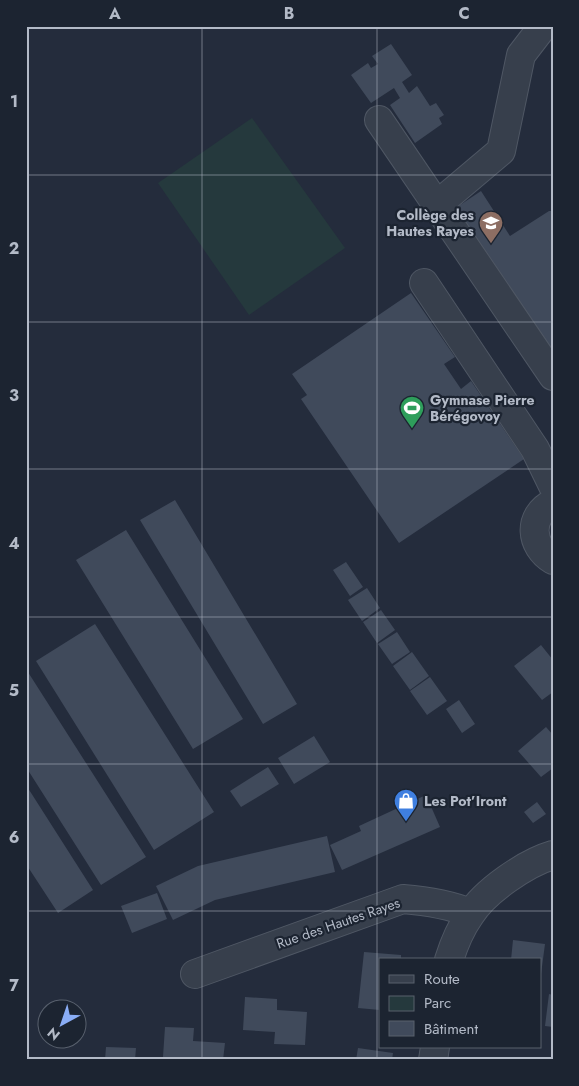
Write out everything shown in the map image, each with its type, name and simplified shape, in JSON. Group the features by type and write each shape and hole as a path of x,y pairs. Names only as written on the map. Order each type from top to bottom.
{"street":[{"path":"436,205 501,151 521,55 541,29 541,26"},
{"path":"379,120 553,376"},
{"path":"424,283 535,449 553,486"},
{"path":"553,503 543,510 537,518 534,528 535,538 539,547 545,555 553,560"},
{"path":"449,958 456,939 470,913 520,869 553,855"},
{"name":"Rue des Hautes Rayes","path":"196,974 403,899 437,902 470,913"}],"green space":[{"path":"252,118 345,248 249,315 158,183"}],"building":[{"path":"391,44 412,75 402,82 409,93 417,86 430,106 436,103 444,115 439,118 442,124 415,143 390,105 400,98 394,88 371,103 351,75 368,63 371,68 378,64 372,56"},
{"path":"481,191 510,236 549,211 553,211 553,348 545,347 454,209"},
{"name":"Gymnase Pierre Bérégovoy","path":"411,293 455,357 444,364 461,389 471,381 524,459 399,543 301,399 307,395 292,374"},
{"path":"175,500 297,704 263,724 140,520"},
{"path":"126,530 243,719 193,749 76,560"},
{"path":"346,562 363,587 350,596 333,570"},
{"path":"367,588 380,608 362,621 348,600"},
{"path":"381,610 395,630 377,643 363,622"},
{"path":"95,624 214,812 154,850 36,661"},
{"path":"397,632 410,652 392,664 378,644"},
{"path":"541,645 553,660 553,692 542,700 514,666"},
{"path":"412,652 429,676 410,690 393,666"},
{"path":"26,669 146,857 101,885 26,767"},
{"path":"430,677 447,701 427,715 410,691"},
{"path":"459,700 475,724 462,733 446,709"},
{"path":"546,727 553,735 553,768 541,777 518,751"},
{"path":"314,736 330,762 294,784 278,758"},
{"path":"268,767 279,784 241,807 230,791"},
{"path":"26,785 93,890 58,913 26,864"},
{"path":"426,795 440,827 342,870 330,845 361,831 359,826"},
{"path":"537,802 546,814 533,823 524,812"},
{"path":"327,836 335,872 215,900 173,920 156,886 198,866"},
{"path":"157,893 167,919 132,933 121,906"},
{"path":"513,940 545,944 542,966 542,958 511,958"},
{"path":"364,952 401,955 401,958 379,958 379,1010 358,1008"},
{"path":"549,994 553,995 553,1027 545,1026"},
{"path":"245,997 277,999 277,1010 307,1012 305,1045 274,1044 275,1032 243,1030"},
{"path":"165,1027 194,1028 193,1041 225,1043 223,1060 192,1060 192,1058 163,1057"},
{"path":"106,1047 136,1048 135,1060 105,1060"},
{"path":"358,1048 393,1053 392,1060 356,1060"}],"place":[{"name":"Collège des Hautes Rayes","path":"491,244"},
{"name":"Gymnase Pierre Bérégovoy","path":"412,429"},
{"name":"Les Pot’Iront","path":"406,822"}]}
